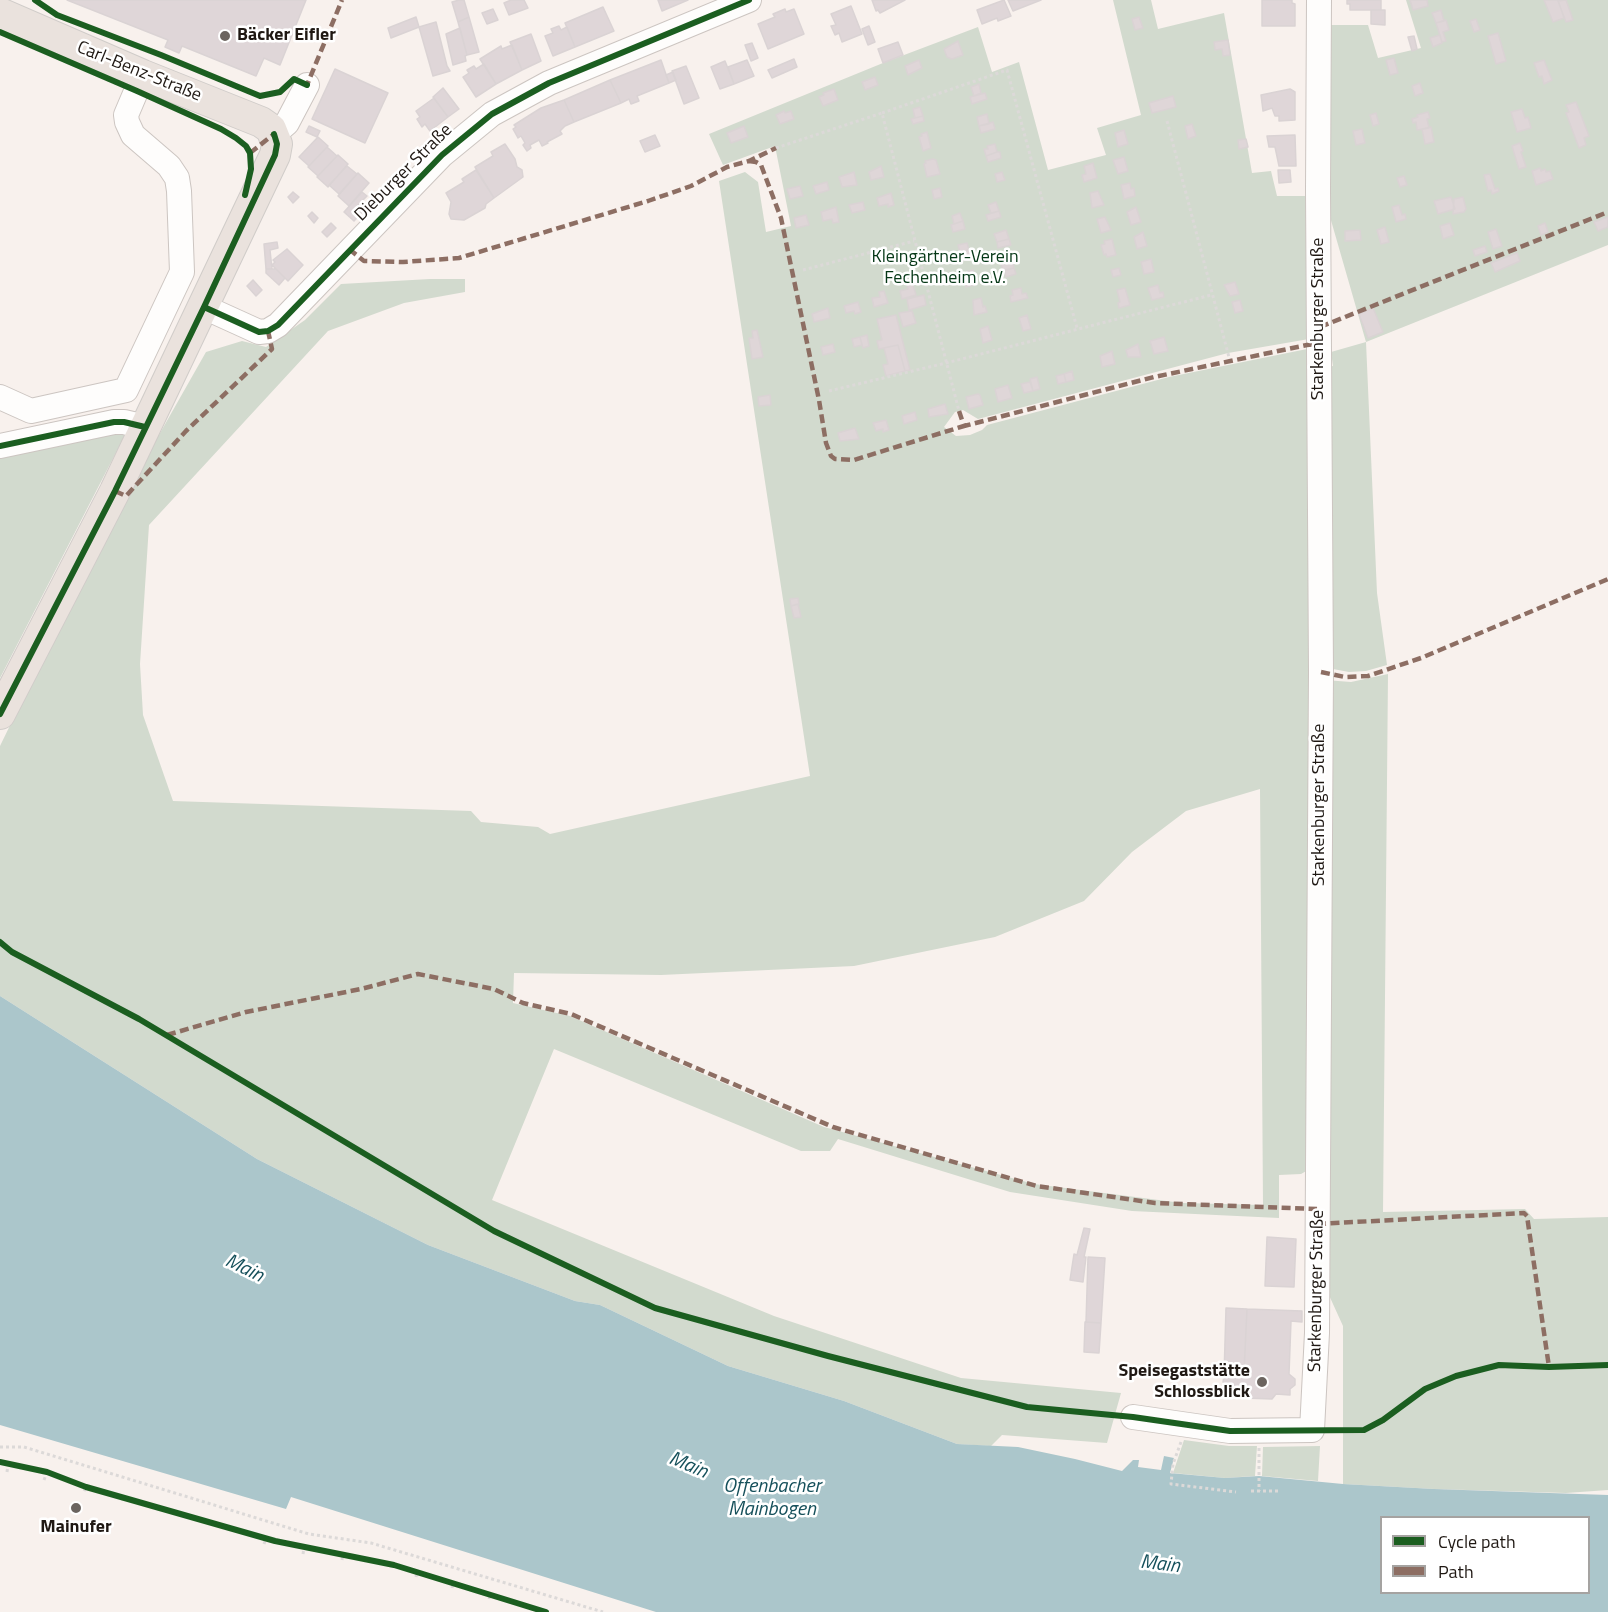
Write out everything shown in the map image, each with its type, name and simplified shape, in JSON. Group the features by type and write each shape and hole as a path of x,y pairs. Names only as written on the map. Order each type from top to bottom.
{"main road":[{"name":"Carl-Benz-Straße","path":"9,10 143,75 255,119 267,126 274,134"},
{"path":"0,714 115,491 204,307 275,155 277,144 274,134"}],"street":[{"name":"Dieburger Straße","path":"204,307 259,332 268,331 278,325 442,155 492,114 549,83 749,0"},
{"name":"Starkenburger Straße","path":"1133,1417 1230,1431 1312,1430 1317,1333 1321,672 1319,0"},
{"path":"0,397 30,411 126,390 182,272 177,178 169,166 133,135 127,122 126,115 143,75"},
{"path":"274,134 287,123 307,85"},
{"path":"0,446 114,422 145,427"}],"path":[{"path":"776,148 1007,70 1077,328"},
{"path":"882,113 959,411"},
{"path":"1167,121 1230,361"},
{"path":"803,270 914,241"},
{"path":"829,392 1211,295"},
{"path":"1187,1425 1173,1464 1171,1484 1236,1492"},
{"path":"1259,1431 1259,1491"},
{"path":"0,1447 24,1447 309,1534 371,1543 603,1612"},
{"path":"0,1462 8,1468 18,1467"},
{"path":"37,1470 57,1476"},
{"path":"44,1480 47,1472"},
{"path":"76,1483 85,1489 95,1490"},
{"path":"1251,1491 1280,1491"},
{"path":"114,1495 135,1501"},
{"path":"146,1504 166,1510"},
{"path":"184,1515 202,1520"},
{"path":"221,1525 239,1530"},
{"path":"257,1535 265,1541 275,1541"},
{"path":"295,1545 305,1550"},
{"path":"332,1553 342,1557 352,1556"},
{"path":"370,1559 382,1563"},
{"path":"409,1570 416,1574 426,1575"},
{"path":"444,1580 453,1585 462,1586"},
{"path":"481,1592 490,1597 500,1598"},
{"path":"518,1603 528,1609 537,1609"}],"green space":[{"name":"Kleingärtner-Verein Fechenheim e.V.","path":"1113,0 1151,0 1158,29 1224,13 1252,173 1271,171 1277,196 1310,196 1309,339 1228,353 978,419 963,410 955,412 944,427 956,436 970,435 987,425 1169,377 1307,349 1311,354 1315,1166 1301,1174 1279,1175 1279,1218 1132,1211 1010,1192 838,1139 830,1151 801,1151 554,1049 492,1200 774,1316 961,1378 1121,1393 1107,1443 1002,1435 991,1446 957,1444 844,1401 728,1366 600,1305 575,1301 428,1245 257,1159 0,996 0,746 105,530 206,352 242,341 266,347 305,320 341,284 465,279 465,292 404,303 328,331 149,525 140,664 143,715 173,801 471,811 481,822 538,827 550,834 810,776 719,181 745,172 758,182 766,232 791,226 775,146 723,165 709,134 978,27 992,72 1019,62 1048,170 1106,155 1097,128 1141,115","holes":["1260,789 1263,1205 1182,1203 1034,1184 824,1127 570,1016 513,1003 514,973 661,975 854,966 995,937 1084,901 1132,852 1186,811"]},
{"path":"1406,0 1608,0 1608,245 1366,342 1324,196 1324,25 1368,25 1378,58 1421,48"},
{"path":"1366,342 1377,593 1387,665 1366,671 1349,672 1333,669 1325,367 1333,366 1331,352"},
{"path":"118,425 126,433 0,678 0,453"},
{"path":"1388,674 1383,1212 1525,1209 1534,1219 1608,1217 1608,1490 1566,1493 1343,1484 1343,1326 1328,1293 1325,680 1351,682"},
{"path":"1184,1440 1229,1446 1257,1446 1255,1476 1225,1478 1173,1473"},
{"path":"1320,1446 1318,1481 1262,1476 1263,1447"}],"water":[{"path":"0,996 257,1159 428,1245 575,1301 600,1305 728,1366 844,1401 957,1444 1018,1447 1122,1471 1133,1460 1139,1460 1138,1467 1161,1470 1164,1456 1174,1458 1170,1473 1225,1478 1259,1476 1434,1489 1608,1495 1608,1612 656,1612 291,1497 286,1509 0,1425"}],"building":[{"name":"Bäcker Eifler","path":"67,0 306,0 280,65 264,58 256,76 182,46 179,53 165,47 168,40"},
{"path":"464,0 469,17 458,22 452,2"},
{"path":"511,0 524,0 528,8 509,15 504,3"},
{"path":"658,0 688,0 662,11"},
{"path":"872,0 905,0 880,13 876,11"},
{"path":"1004,0 1011,16 982,24 977,10"},
{"path":"1008,0 1041,0 1013,11"},
{"path":"1262,0 1292,0 1295,4 1295,26 1262,26"},
{"path":"1347,0 1381,0 1381,10 1350,10"},
{"path":"1410,0 1427,0 1428,6 1413,10"},
{"path":"1544,0 1558,0 1564,18 1553,22"},
{"path":"1566,0 1573,20 1566,22 1558,1"},
{"path":"851,6 862,34 842,42 839,33 835,35 831,26 836,25 831,14"},
{"path":"603,7 614,31 575,47 565,23"},
{"path":"493,9 498,20 487,24 482,13"},
{"path":"785,9 786,12 794,9 804,34 768,49 758,24 775,17 773,14"},
{"path":"1371,10 1385,10 1385,25 1371,24"},
{"path":"1441,10 1444,21 1436,23 1432,13"},
{"path":"416,17 419,27 391,38 388,28"},
{"path":"469,17 479,52 467,55 458,22"},
{"path":"1139,17 1143,28 1135,30 1132,19"},
{"path":"1476,19 1480,30 1474,32 1470,21"},
{"path":"1446,20 1449,30 1443,32 1446,41 1442,42 1436,23"},
{"path":"436,22 450,71 433,76 419,27"},
{"path":"559,26 561,30 567,27 575,47 553,56 545,36 553,33 551,29"},
{"path":"869,26 875,42 868,45 862,29"},
{"path":"460,28 467,55 465,56 466,61 453,65 446,34"},
{"path":"1498,33 1506,61 1496,64 1488,36"},
{"path":"531,34 541,61 522,70 510,42"},
{"path":"1440,35 1442,43 1433,47 1430,38"},
{"path":"1414,36 1417,49 1412,51 1408,37"},
{"path":"1228,40 1230,55 1223,56 1222,49 1215,50 1214,42"},
{"path":"958,41 963,55 952,59 947,57 944,49"},
{"path":"898,42 903,55 883,63 878,49"},
{"path":"752,43 758,58 751,61 745,45"},
{"path":"512,45 522,70 496,84 480,59 501,46 502,49"},
{"path":"1394,58 1398,73 1390,75 1386,60"},
{"path":"794,59 797,67 772,78 768,70"},
{"path":"661,60 669,83 637,96 639,101 631,104 629,99 621,103 610,80"},
{"path":"747,60 754,76 734,84 728,67"},
{"path":"919,60 922,68 908,75 905,66"},
{"path":"1544,60 1552,80 1544,84 1534,63"},
{"path":"725,61 734,84 720,89 711,67"},
{"path":"484,64 496,84 476,97 463,77 469,73 467,70 474,66 476,69"},
{"path":"686,66 699,98 684,104 672,71"},
{"path":"335,69 388,93 365,143 312,119"},
{"path":"673,72 676,80 669,83 666,75"},
{"path":"875,77 878,85 865,90 862,82"},
{"path":"610,80 621,103 574,122 564,100"},
{"path":"1420,83 1423,93 1415,96 1412,86"},
{"path":"979,84 981,93 974,96 971,87"},
{"path":"443,88 459,109 448,117 433,97"},
{"path":"834,89 838,100 823,106 819,97"},
{"path":"1290,89 1295,92 1295,120 1279,121 1279,116 1275,116 1272,108 1263,111 1261,95"},
{"path":"985,93 987,99 972,104 970,97"},
{"path":"1173,96 1176,107 1152,113 1149,103"},
{"path":"434,98 448,117 430,131 425,124 422,127 417,119 420,117 416,111"},
{"path":"564,100 574,122 565,126 560,131 562,134 548,143 542,146 539,140 530,145 531,148 527,151 521,136 518,138 513,129 516,127 514,125 541,108"},
{"path":"1576,102 1589,136 1584,138 1586,145 1579,148 1566,113 1569,112 1566,105"},
{"path":"920,107 923,116 915,118 913,109"},
{"path":"1522,109 1525,118 1528,117 1531,128 1517,132 1511,112"},
{"path":"784,111 785,113 791,111 794,119 780,124 776,115"},
{"path":"1428,112 1429,128 1417,130 1416,122 1413,123 1412,119"},
{"path":"1376,113 1379,124 1373,126 1370,115"},
{"path":"987,114 989,124 979,126 977,117"},
{"path":"923,116 924,121 913,124 911,119"},
{"path":"993,122 995,129 981,133 979,126"},
{"path":"1192,124 1196,136 1188,139 1185,126"},
{"path":"309,126 320,131 317,137 306,132"},
{"path":"744,126 748,137 731,143 727,133"},
{"path":"1431,127 1434,142 1425,144 1422,129"},
{"path":"1362,129 1365,143 1356,145 1353,131"},
{"path":"1124,130 1128,144 1118,147 1115,133"},
{"path":"927,132 931,148 923,151 919,137"},
{"path":"655,135 660,146 645,152 640,141"},
{"path":"1295,135 1296,166 1279,166 1275,147 1269,147 1267,136"},
{"path":"318,137 328,146 309,166 299,157"},
{"path":"1246,139 1248,147 1239,149 1238,140"},
{"path":"1520,143 1526,167 1519,169 1512,146"},
{"path":"505,144 515,159 517,167 522,170 523,177 494,198 475,167 493,156 491,152"},
{"path":"995,144 997,152 986,156 984,149"},
{"path":"327,147 337,156 318,176 308,167"},
{"path":"1000,152 1001,158 988,162 986,156"},
{"path":"338,155 348,164 328,187 317,177"},
{"path":"1124,157 1128,171 1118,174 1113,160"},
{"path":"936,160 940,174 927,177 925,161"},
{"path":"1093,163 1097,178 1084,182 1082,175 1086,174 1084,166"},
{"path":"347,166 357,174 339,194 329,185"},
{"path":"881,166 884,177 871,180 869,172"},
{"path":"1540,168 1541,171 1545,169 1546,172 1550,171 1553,179 1536,185 1532,171"},
{"path":"476,170 494,198 486,204 485,208 464,220 451,219 449,214 451,202 446,193 464,182 462,179"},
{"path":"1278,170 1290,170 1291,182 1279,183"},
{"path":"854,172 857,185 842,187 839,177"},
{"path":"1002,172 1005,180 997,182 995,174"},
{"path":"358,173 369,183 349,206 338,196"},
{"path":"1490,174 1495,189 1498,188 1499,191 1492,194 1491,190 1488,191 1484,175"},
{"path":"1404,176 1407,185 1400,187 1397,178"},
{"path":"827,182 829,190 816,194 813,186"},
{"path":"1130,183 1131,189 1134,188 1135,196 1124,199 1121,185"},
{"path":"800,186 803,196 790,199 787,189"},
{"path":"940,188 942,197 934,199 932,190"},
{"path":"1098,191 1104,205 1092,208 1090,193"},
{"path":"293,192 299,197 293,203 288,197"},
{"path":"362,192 367,196 357,206 363,211 354,221 344,212"},
{"path":"891,193 894,205 879,206 877,198"},
{"path":"1451,197 1455,209 1438,214 1434,201"},
{"path":"1463,197 1466,209 1464,212 1453,214 1454,199"},
{"path":"863,202 865,210 852,213 849,205"},
{"path":"996,202 999,211 991,213 988,205"},
{"path":"1399,205 1406,219 1396,222 1392,207"},
{"path":"836,207 839,222 833,223 832,219 823,221 821,212"},
{"path":"1136,207 1141,222 1131,225 1127,212"},
{"path":"999,211 1001,217 988,221 986,215"},
{"path":"312,212 318,218 314,223 308,216"},
{"path":"960,213 963,221 954,224 952,216"},
{"path":"806,215 809,225 796,228 794,218"},
{"path":"1105,217 1111,230 1101,233 1097,219"},
{"path":"1608,217 1608,227 1598,231 1594,222"},
{"path":"963,221 965,229 953,232 951,225"},
{"path":"331,223 336,228 327,237 322,232"},
{"path":"1450,223 1454,235 1443,239 1440,226"},
{"path":"1545,223 1548,232 1541,235 1538,226"},
{"path":"1385,227 1389,242 1381,244 1377,230"},
{"path":"1496,229 1502,246 1493,249 1488,232"},
{"path":"1006,230 1009,239 997,242 994,234"},
{"path":"1360,230 1361,240 1345,241 1345,231"},
{"path":"1143,232 1147,246 1137,249 1134,237"},
{"path":"1009,239 1011,245 998,248 997,242"},
{"path":"1112,239 1116,255 1107,257 1101,245 1105,244 1104,241"},
{"path":"277,242 278,248 270,250 272,269 266,269 264,244"},
{"path":"967,243 969,250 960,252 958,245"},
{"path":"1485,246 1487,252 1475,256 1473,250"},
{"path":"287,249 303,265 288,281 272,265 275,262 273,260"},
{"path":"971,249 974,257 959,262 957,254"},
{"path":"1517,253 1520,261 1495,272 1491,263"},
{"path":"1012,259 1014,268 1003,271 1001,264"},
{"path":"1151,259 1154,272 1144,274 1141,262"},
{"path":"1014,268 1016,274 1006,277 1004,270"},
{"path":"1119,268 1121,275 1113,277 1111,270"},
{"path":"266,269 276,269 285,278 279,285 266,273"},
{"path":"973,270 976,278 968,281 966,272"},
{"path":"976,278 977,284 966,287 965,281"},
{"path":"253,280 262,290 256,296 247,286"},
{"path":"1235,282 1239,294 1230,296 1224,285"},
{"path":"913,285 916,295 902,299 900,291"},
{"path":"1158,285 1164,297 1152,300 1148,288"},
{"path":"1021,288 1022,294 1026,293 1028,298 1011,302 1012,290"},
{"path":"1125,288 1130,305 1119,308 1117,290"},
{"path":"884,291 888,303 874,307 872,298 880,297 879,292"},
{"path":"924,295 926,305 909,310 907,299"},
{"path":"981,298 987,312 974,315 973,300"},
{"path":"1240,300 1243,311 1235,313 1232,302"},
{"path":"858,302 861,312 846,313 844,306"},
{"path":"828,308 830,318 814,322 812,314"},
{"path":"1373,308 1383,332 1368,338 1359,314"},
{"path":"912,311 916,323 903,327 899,313"},
{"path":"896,315 910,370 905,371 898,345 879,349 877,341 882,340 877,319"},
{"path":"1027,315 1031,329 1023,331 1019,318"},
{"path":"988,326 992,340 983,343 980,329"},
{"path":"757,330 763,357 752,359 749,338 753,338 752,331"},
{"path":"867,335 869,346 863,348 860,337"},
{"path":"860,337 862,345 854,347 852,339"},
{"path":"1164,337 1168,351 1154,354 1150,341"},
{"path":"833,344 835,352 823,355 821,347"},
{"path":"1138,344 1141,357 1128,357 1126,350"},
{"path":"898,345 905,371 886,376 883,365 888,364 884,348"},
{"path":"1112,351 1115,364 1102,367 1100,356"},
{"path":"1072,371 1074,380 1066,382 1064,374"},
{"path":"1064,374 1066,382 1058,384 1056,376"},
{"path":"1037,377 1040,389 1033,391 1030,379"},
{"path":"1030,382 1033,391 1024,393 1021,384"},
{"path":"1008,385 1012,398 998,402 995,389"},
{"path":"978,394 983,405 969,409 966,397"},
{"path":"770,395 771,405 759,406 758,397"},
{"path":"945,404 948,414 929,417 928,409"},
{"path":"915,412 917,420 904,424 902,416"},
{"path":"886,420 889,430 876,431 873,423"},
{"path":"855,428 859,439 840,441 838,433"},
{"path":"798,598 799,604 791,606 790,599"},
{"path":"798,604 801,617 794,618 791,606"},
{"path":"1084,1228 1090,1229 1084,1257 1086,1257 1083,1282 1070,1280 1074,1254 1077,1255"},
{"path":"1267,1237 1296,1239 1294,1287 1265,1286"},
{"path":"1088,1257 1105,1258 1101,1323 1086,1322"},
{"path":"1226,1308 1247,1309 1244,1373 1228,1372 1224,1376"},
{"path":"1247,1309 1302,1311 1302,1322 1291,1321 1289,1374 1295,1379 1295,1385 1290,1389 1290,1395 1276,1394 1272,1399 1244,1398 1241,1395 1241,1387 1228,1387 1223,1382 1228,1372 1244,1373"},
{"path":"1085,1322 1101,1323 1099,1353 1084,1352"}],"marked path":[{"path":"303,83 307,85 342,0"},
{"path":"250,153 274,134"},
{"path":"349,249 364,261 403,262 459,258 648,201 691,186 727,167 749,161 776,148"},
{"path":"749,161 761,165 781,218 826,443 831,456 835,459 854,460 964,426"},
{"path":"1320,327 1608,212"},
{"path":"115,491 126,496 186,431 272,349 268,331"},
{"path":"959,411 964,426 1154,377 1320,344"},
{"path":"1321,672 1345,677 1368,676 1421,658 1608,579"},
{"path":"167,1035 246,1012 361,989 418,974 494,989 523,1003 571,1014 833,1127 1037,1186 1155,1203 1317,1209"},
{"path":"1317,1224 1524,1213 1527,1216 1549,1367"}],"cycle path":[{"path":"35,0 57,15 260,96 280,92 294,79 307,85"},
{"path":"204,307 259,332 268,331 278,325 442,155 492,114 549,83 749,0"},
{"path":"0,32 137,91 236,138 246,146 250,153 251,169 245,195"},
{"path":"0,714 115,491 204,307 275,155 277,144 274,134"},
{"path":"0,446 114,422 145,427"},
{"path":"0,942 12,952 139,1019 494,1231 655,1308 828,1356 1027,1407 1133,1417 1230,1431 1364,1430 1383,1420 1425,1389 1456,1376 1499,1365 1549,1367 1608,1365"},
{"path":"0,1462 47,1472 86,1487 275,1541 394,1565 546,1612"}],"place":[{"name":"Bäcker Eifler","path":"225,36"},
{"name":"Speisegaststätte Schlossblick","path":"1262,1382"},
{"name":"Mainufer","path":"76,1508"}],"water label":[{"name":"Main","path":"244,1269"},
{"name":"Main","path":"688,1466"},
{"name":"Offenbacher Mainbogen","path":"772,1498"},
{"name":"Main","path":"1160,1565"}]}
